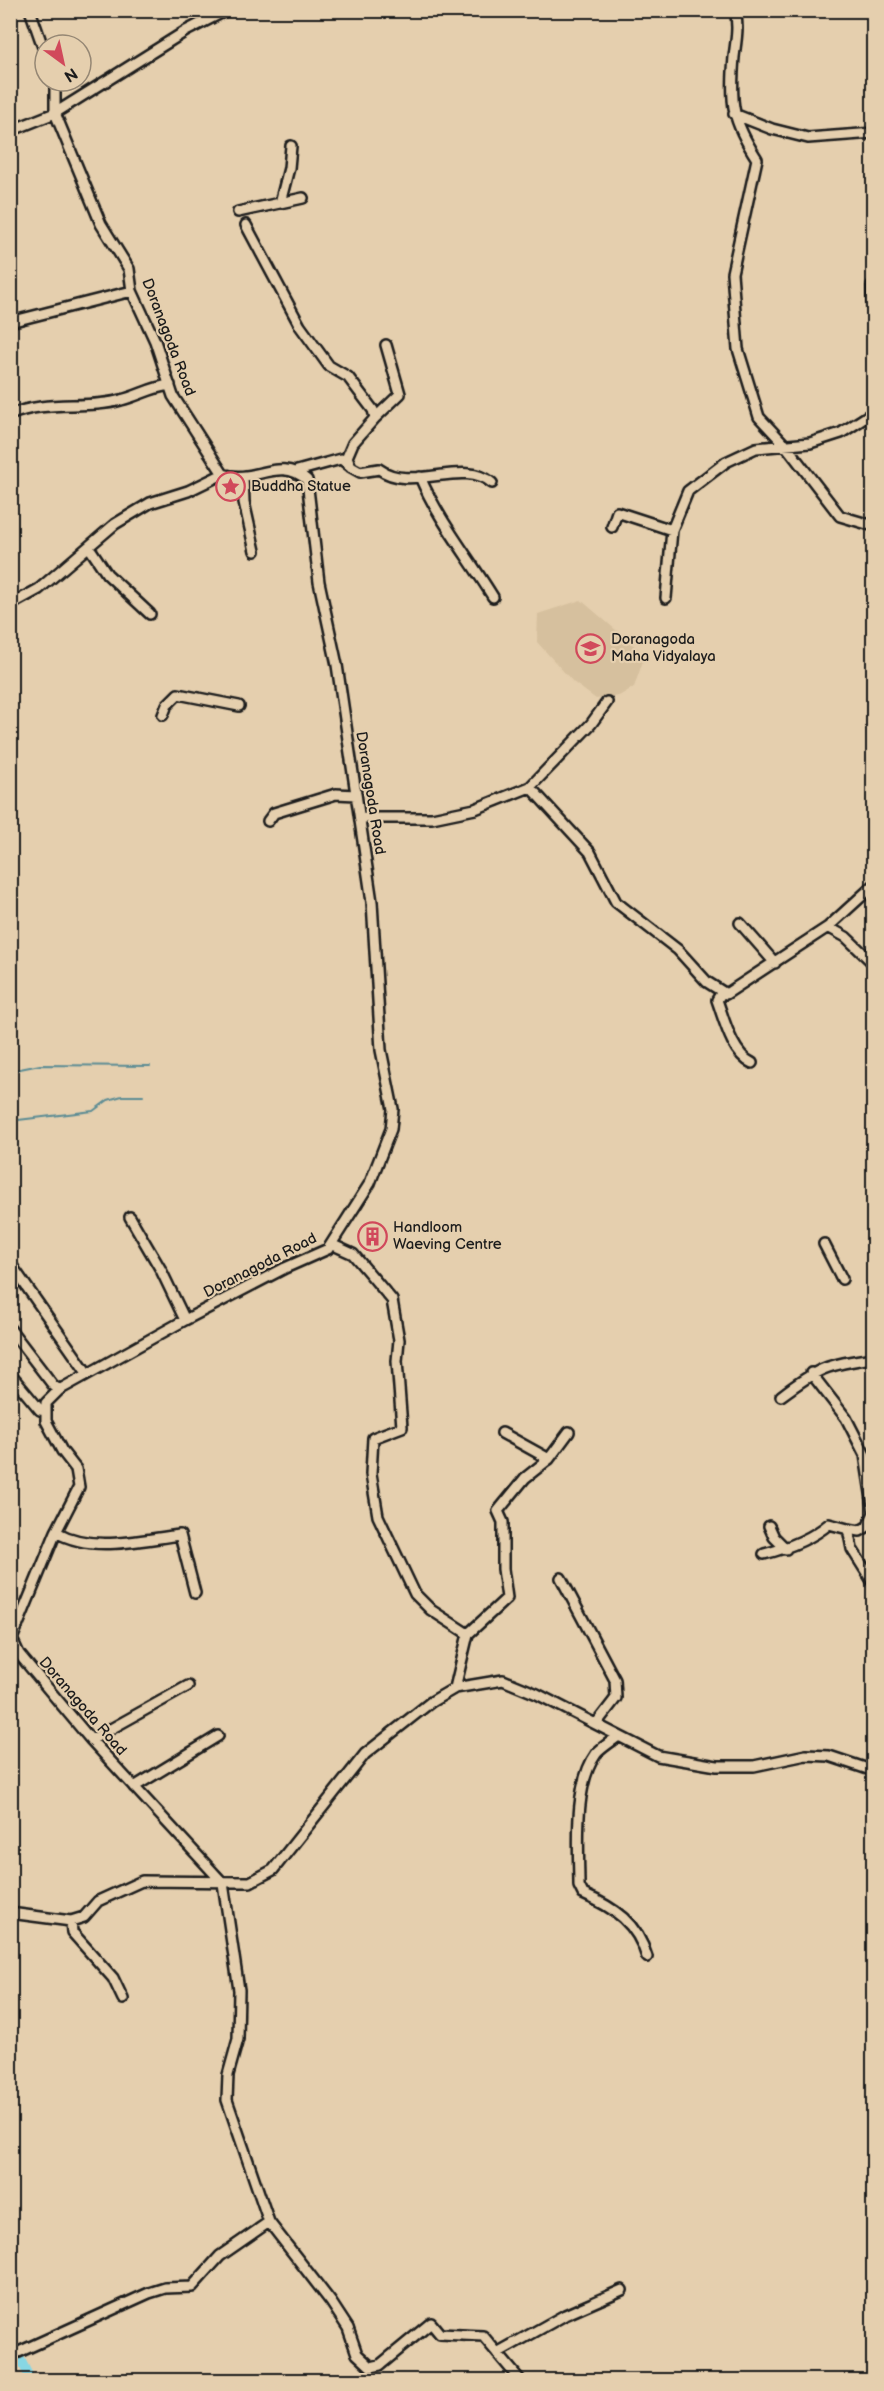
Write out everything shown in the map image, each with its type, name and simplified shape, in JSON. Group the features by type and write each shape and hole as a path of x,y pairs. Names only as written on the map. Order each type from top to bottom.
{"street":[{"path":"30,10 38,33"},
{"path":"10,131 55,113 186,31 227,10"},
{"path":"735,10 739,26 734,57 734,114 740,132 757,159 732,273 738,349 759,417 786,446 840,516 873,526"},
{"path":"55,93 55,113"},
{"name":"Doranagoda Road","path":"55,113 101,224 129,269 132,291 155,341 173,396 223,474"},
{"path":"734,114 772,129 808,138 873,133"},
{"path":"280,203 289,168 291,146"},
{"path":"238,212 303,198"},
{"path":"246,225 300,326 329,366 348,377 374,410 375,418"},
{"path":"873,286 873,371"},
{"path":"10,322 132,291"},
{"path":"351,467 347,457 353,443 400,394 386,345"},
{"path":"10,415 52,406 120,401 154,387 170,386"},
{"path":"666,598 672,530 688,491 717,470 756,448 810,443 841,433 873,412"},
{"path":"10,605 39,590 115,524 150,503 188,491 223,474 234,478 283,468 297,471 341,459 360,472 379,468 387,474 410,480 420,477 465,475 487,478 492,483"},
{"name":"Doranagoda Road","path":"223,1882 91,1740 19,1654 12,1639 56,1532 79,1487 76,1469 62,1451 46,1421 46,1403 60,1390 87,1373 285,1268 328,1249 370,1183 391,1129 393,1109 381,1050 372,902 360,818 337,665 319,582 311,501 307,480 297,471"},
{"path":"243,477 244,502 255,551"},
{"path":"420,477 442,523 470,560 493,597"},
{"path":"612,527 617,512 672,530"},
{"path":"90,547 107,574 150,614"},
{"path":"164,715 167,705 178,694 239,706"},
{"path":"360,818 432,818 475,809 530,787 591,724 608,702"},
{"path":"530,787 590,852 616,902 678,950 707,982 726,994 828,927 873,885"},
{"path":"268,821 274,813 336,794 356,795"},
{"path":"740,923 775,963"},
{"path":"828,927 846,937 873,964"},
{"path":"722,992 717,1000 730,1036 744,1059 752,1063"},
{"path":"130,1217 162,1270 185,1320"},
{"path":"331,1244 353,1254 392,1300 399,1340 397,1361 402,1427 373,1438 371,1474 378,1516 415,1594 431,1610 468,1634"},
{"path":"824,1244 842,1279"},
{"path":"10,1263 87,1373"},
{"path":"10,1329 53,1385 60,1390"},
{"path":"780,1396 811,1373 834,1363 873,1358"},
{"path":"764,1554 786,1549 817,1534 829,1524 860,1531 868,1526 873,1512 865,1455 846,1418 811,1373"},
{"path":"10,1374 40,1410 46,1411"},
{"path":"455,1688 468,1634 507,1598 503,1569 503,1522 498,1511 525,1478 549,1459 568,1432"},
{"path":"502,1433 549,1459"},
{"path":"769,1526 774,1537 786,1549"},
{"path":"848,1529 852,1549 873,1584"},
{"path":"56,1532 69,1539 102,1544 180,1535 195,1593"},
{"path":"561,1578 615,1680 616,1698 596,1724"},
{"path":"10,1913 71,1921 84,1917 98,1900 142,1881 250,1882 273,1870 365,1754 431,1702 455,1688 503,1680 658,1756 717,1766 754,1766 806,1755 829,1756 873,1771"},
{"path":"91,1740 188,1686"},
{"path":"134,1787 218,1736"},
{"path":"617,1737 596,1754 587,1773 579,1821 579,1886 583,1894 603,1903 634,1927 642,1939 647,1958"},
{"path":"223,1882 239,1990 238,2039 228,2075 227,2100 269,2222 332,2302 348,2328 357,2354 371,2367 380,2365 431,2323 440,2334 483,2336 520,2380"},
{"path":"71,1921 72,1932 113,1978 123,1999"},
{"path":"10,2356 149,2293 165,2288 192,2287 220,2256 269,2222"},
{"path":"497,2353 565,2315 622,2290"}],"shaded area":[{"name":"Doranagoda Maha Vidyalaya","path":"581,600 645,655 634,687 619,696 596,699 573,682 537,642 538,614"}],"waterway":[{"path":"10,1071 40,1065 150,1066"},
{"path":"10,1121 93,1111 108,1100 122,1096 143,1096"},
{"path":"10,2339 31,2380"}],"place":[{"name":"Buddha Statue","path":"230,486"},
{"name":"Doranagoda Maha Vidyalaya","path":"590,648"},
{"name":"Handloom Waeving Centre","path":"372,1236"}]}
